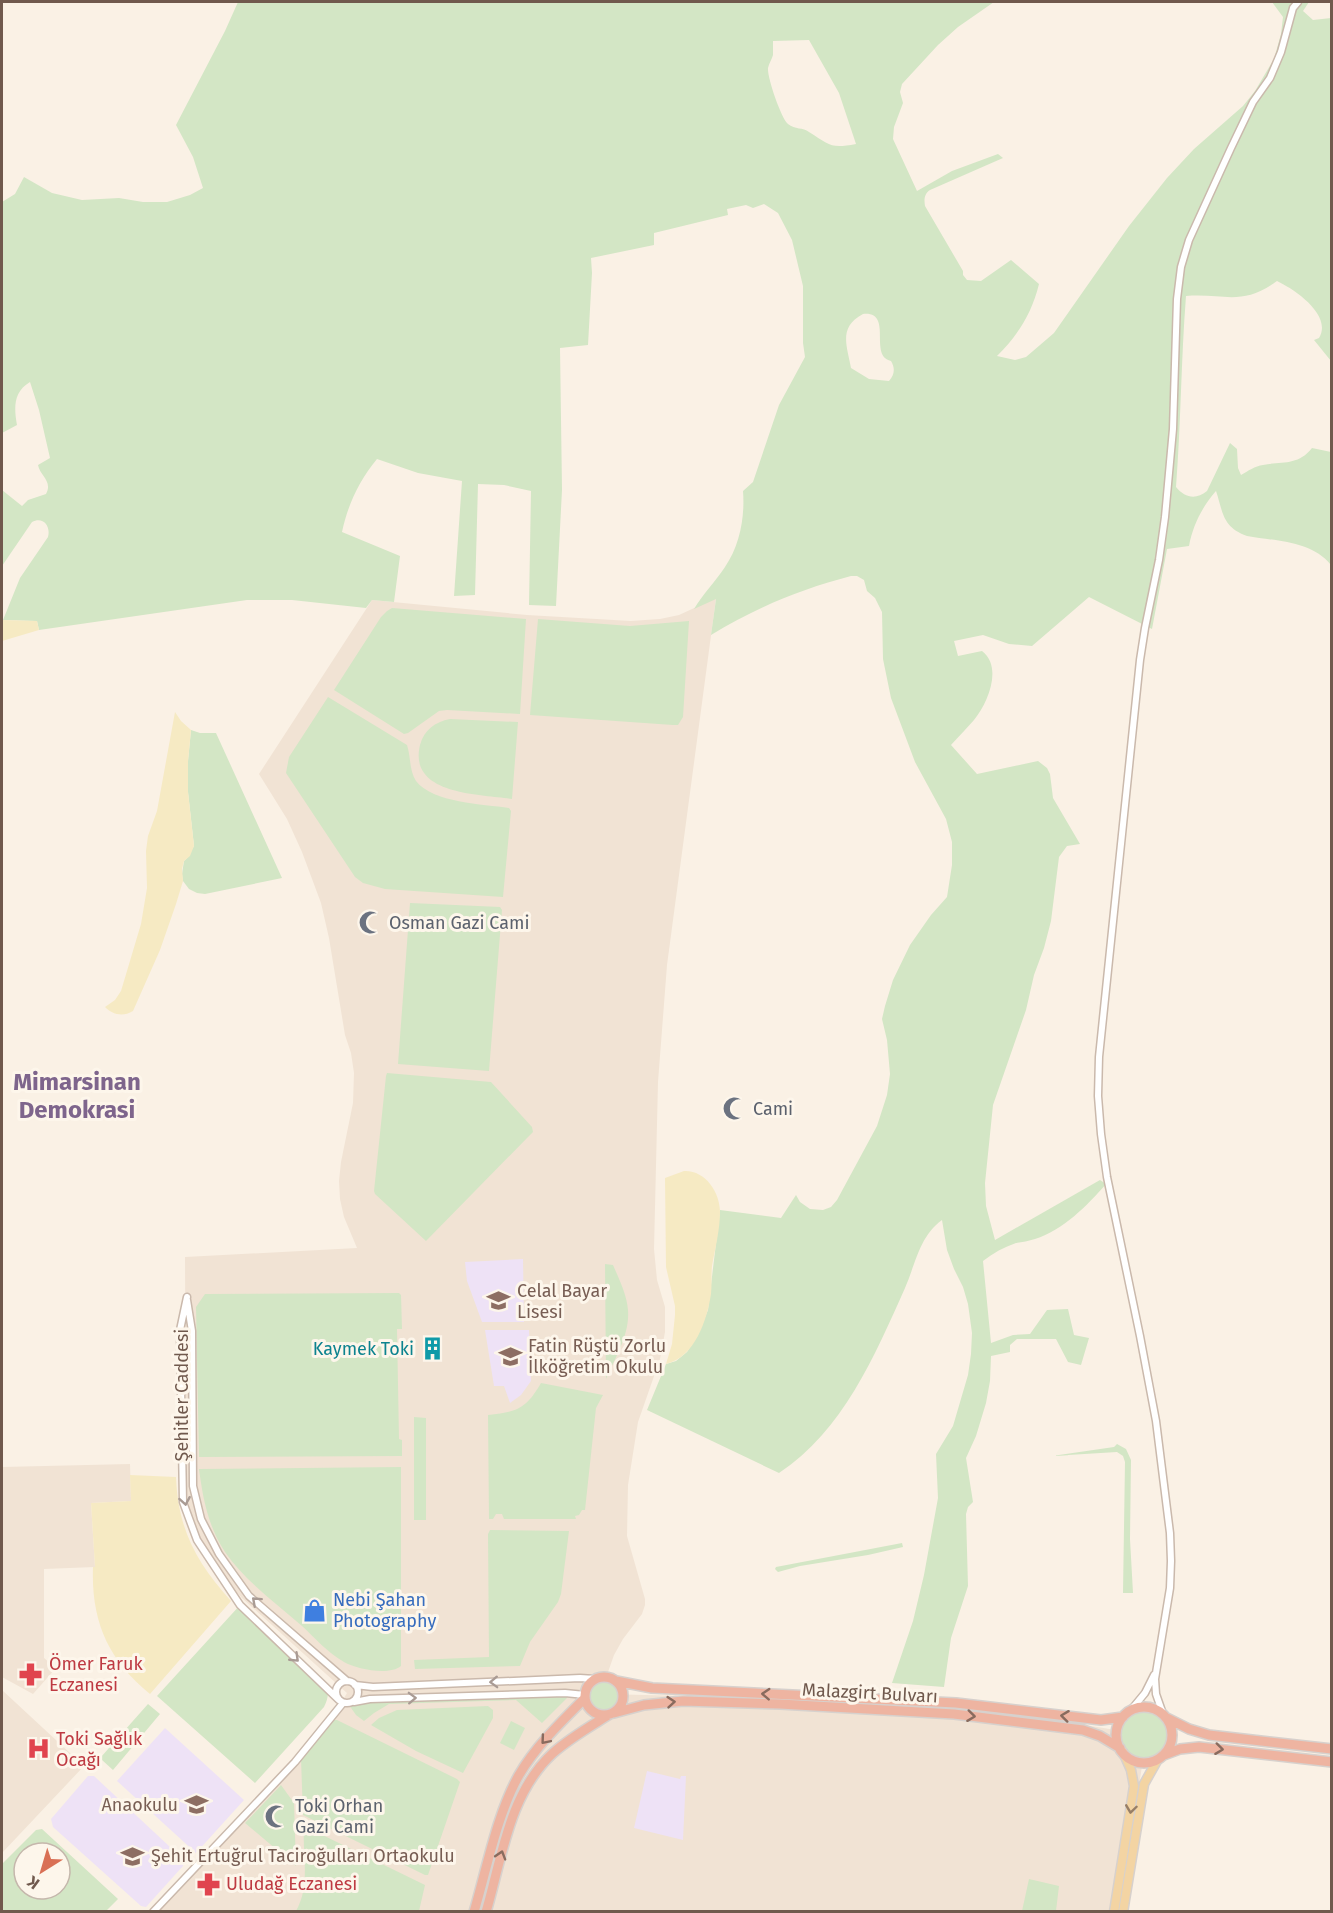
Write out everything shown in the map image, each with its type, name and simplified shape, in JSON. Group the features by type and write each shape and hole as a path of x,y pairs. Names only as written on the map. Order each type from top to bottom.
{"highway":[{"path":"474,1911 514,1784 547,1736 585,1696 589,1684 595,1679 606,1677 616,1681 621,1687 623,1697 619,1708 555,1752 540,1767 529,1784 508,1832 486,1911"},
{"name":"Malazgirt Bulvarı","path":"616,1681 651,1688 956,1703 1101,1720 1127,1714"},
{"path":"585,1696 592,1711 603,1715 612,1713"},
{"name":"Malazgirt Bulvarı","path":"612,1713 683,1701 954,1714 1083,1730 1100,1736 1121,1750"},
{"path":"1332,1749 1209,1735 1189,1729 1150,1707 1140,1707 1127,1714 1117,1730 1121,1750 1130,1759 1139,1762 1149,1762 1180,1749 1199,1747 1332,1762"},
{"path":"1160,1758 1171,1745 1172,1735 1171,1726 1164,1715"}],"main road":[{"path":"1114,1911 1134,1786 1131,1770 1121,1750"},
{"path":"1123,1911 1144,1784 1160,1758"}],"street":[{"path":"1164,1715 1156,1694 1155,1671 1170,1587 1169,1522 1156,1421 1107,1177 1098,1096 1099,1057 1140,660 1165,517 1173,429 1177,299 1181,267 1189,240 1231,147 1253,102 1270,78 1281,52 1293,8 1298,2"},
{"name":"Şehitler Caddesi","path":"341,1702 240,1605 197,1540 183,1502 180,1330 187,1297 192,1331 194,1486 201,1519 219,1554 249,1596 347,1681"},
{"path":"1127,1714 1145,1693 1155,1671"},
{"path":"341,1702 336,1693 338,1686 347,1681 373,1687 595,1679"},
{"path":"354,1702 358,1695 355,1684"},
{"path":"341,1702 370,1699 565,1693 585,1696"},
{"path":"153,1911 295,1762 341,1702"}],"shaded area":[{"path":"716,598 667,965 658,1082 654,1249 657,1280 665,1307 665,1332 660,1359 638,1422 628,1485 627,1536 645,1605 642,1614 614,1655 604,1694 940,1707 1066,1722 1147,1735 1119,1911 158,1912 337,1710 347,1693 225,1580 199,1536 189,1507 186,1488 185,1257 357,1248 344,1217 339,1181 353,1103 354,1073 345,1035 329,938 321,903 302,852 287,819 259,774 372,600 527,615 631,621 679,615"},
{"name":"Celal Bayar Lisesi","path":"523,1259 524,1322 482,1322 467,1281 465,1262"},
{"name":"Fatin Rüştü Zorlu İlköğretim Okulu","path":"485,1330 529,1330 531,1381 521,1395 510,1403 504,1386 494,1386"},
{"path":"130,1464 131,1501 91,1503 95,1567 44,1569 44,1658 56,1668 33,1694 2,1677 2,1467"},
{"path":"2,1690 84,1766 2,1853"},
{"path":"165,1728 244,1800 196,1853 117,1781"},
{"path":"647,1771 680,1779 681,1776 686,1776 683,1840 634,1828"},
{"name":"Şehit Ertuğrul Taciroğulları Ortaokulu","path":"88,1776 94,1776 184,1860 183,1866 146,1907 141,1906 72,1844 72,1841 69,1841 53,1827 51,1819"}],"green space":[{"path":"238,2 994,2 958,27 902,84 900,92 903,103 894,127 893,139 917,191 952,171 998,154 1003,158 930,190 926,195 925,206 967,280 981,281 1011,260 1039,284 1023,323 997,356 1015,360 1026,357 1054,333 1129,226 1167,178 1194,149 1243,106 1255,91 1274,59 1281,34 1283,17 1272,2 1309,2 1303,11 1313,20 1331,18 1331,361 1314,340 1319,338 1322,329 1316,312 1301,296 1277,281 1265,289 1243,296 1186,296 1176,487 1183,494 1191,497 1199,496 1207,491 1230,443 1237,449 1238,468 1241,475 1260,466 1301,458 1312,448 1331,452 1331,565 1314,551 1292,543 1247,536 1239,532 1225,518 1216,491 1206,503 1199,517 1189,546 1167,549 1152,629 1089,597 1032,646 1009,644 983,635 954,641 958,656 982,651 992,666 992,675 988,695 979,713 951,745 977,774 1038,761 1047,768 1053,798 1080,844 1067,846 1059,857 1051,921 1044,948 1034,975 1026,1010 993,1105 985,1183 986,1206 995,1240 1100,1180 1106,1184 1083,1209 1055,1230 1035,1239 1007,1246 983,1261 991,1343 1013,1335 1030,1334 1047,1310 1068,1309 1074,1335 1089,1338 1081,1365 1068,1362 1056,1339 1017,1339 1010,1345 1010,1352 991,1356 986,1403 976,1436 966,1458 973,1502 966,1514 968,1586 951,1638 944,1687 892,1683 913,1621 924,1575 938,1498 936,1454 953,1426 968,1375 971,1354 972,1333 968,1304 947,1250 942,1220 923,1242 882,1339 855,1390 821,1436 802,1456 779,1473 647,1410 666,1364 676,1361 687,1352 708,1310 720,1210 781,1218 796,1195 800,1202 810,1209 823,1210 831,1207 837,1200 877,1126 887,1095 890,1074 887,1040 882,1019 893,980 910,945 947,897 952,865 952,842 946,819 915,762 891,698 883,659 882,612 875,598 867,591 864,580 851,576 796,593 744,616 711,635 716,599 694,609 725,567 734,550 742,521 743,491 753,482 779,405 805,357 803,286 792,240 778,213 764,204 753,208 746,205 727,209 728,215 654,233 654,245 591,258 588,345 560,348 562,490 556,606 529,605 531,491 504,485 478,484 475,595 454,596 462,481 418,473 377,459 355,493 342,532 400,556 394,602 372,600 366,608 292,600 247,600 39,630 37,621 3,620 20,578 49,533 43,521 32,522 2,566 2,490 22,506 28,500 46,494 47,482 38,465 50,458 30,382 20,391 16,401 17,425 2,433 2,202 15,194 24,177 52,193 82,200 119,198 143,202 167,202 190,195 203,188 193,157 176,125","holes":["809,40 839,93 856,144 831,145 807,130 791,126 782,114 768,73 768,66 773,55 773,41","863,314 872,315 877,319 881,351 884,357 891,361 894,369 889,381 869,379 851,368 846,345 847,331 855,319"]},
{"path":"392,608 526,619 520,714 439,711 404,734 334,690 381,617"},
{"path":"538,619 630,626 689,621 683,717 678,725 530,715"},
{"path":"328,697 407,745 414,777 424,788 446,798 509,808 511,811 503,897 385,889 363,883 355,877 286,773 289,757"},
{"path":"450,719 518,722 512,799 449,789 435,783 425,774 419,761 420,745 424,735 440,722"},
{"path":"191,730 200,733 216,733 282,878 205,894 189,889 183,881 184,861 194,846 188,792"},
{"path":"410,903 500,907 502,910 489,1071 398,1064"},
{"path":"387,1073 491,1082 532,1127 533,1132 426,1241 374,1191"},
{"path":"605,1264 613,1265 628,1310 627,1328 606,1379"},
{"path":"399,1293 401,1295 402,1329 397,1329 399,1439 402,1440 402,1456 199,1457 196,1307 205,1294"},
{"path":"541,1383 603,1395 596,1408 585,1510 575,1516 576,1519 504,1519 502,1514 496,1514 493,1519 489,1519 488,1415 520,1408 530,1399"},
{"path":"414,1417 426,1418 426,1520 414,1520"},
{"path":"1117,1444 1126,1449 1131,1460 1130,1539 1133,1593 1123,1593 1125,1462 1123,1456 1117,1452 1052,1456 1114,1447"},
{"path":"401,1467 401,1666 389,1671 364,1669 349,1665 333,1654 251,1582 233,1563 219,1542 210,1522 199,1469"},
{"path":"490,1530 569,1531 558,1602 530,1642 520,1666 415,1669 414,1660 489,1657 488,1534"},
{"path":"902,1543 903,1547 868,1555 800,1566 778,1572 775,1569 776,1567"},
{"path":"241,1604 325,1681 328,1691 324,1707 255,1783 157,1696"},
{"path":"604,1681 615,1685 619,1696 615,1707 604,1711 593,1707 589,1696 593,1685"},
{"path":"561,1689 567,1698 542,1723 516,1700 389,1704 364,1721 349,1705 382,1695"},
{"path":"148,1704 160,1714 113,1770 101,1757"},
{"path":"488,1706 493,1710 493,1718 463,1773 416,1751 371,1725 379,1718 397,1710"},
{"path":"1144,1712 1153,1713 1160,1719 1166,1726 1166,1744 1160,1751 1153,1757 1144,1758 1135,1757 1128,1751 1122,1744 1121,1735 1122,1726 1128,1719 1135,1713"},
{"path":"334,1720 460,1782 428,1875 303,1815 302,1753"},
{"path":"511,1721 525,1728 514,1750 500,1743"},
{"path":"281,1785 294,1803 296,1866 245,1823"},
{"path":"304,1826 425,1885 419,1911 296,1911 301,1901 305,1880"},
{"path":"42,1829 55,1841 25,1841 36,1830"},
{"path":"12,1854 12,1901 72,1901 72,1857 118,1899 106,1911 2,1911 2,1864"},
{"path":"1029,1879 1059,1886 1056,1911 1022,1911"}],"sand":[{"path":"2,620 37,621 39,630 2,641"},
{"path":"175,712 191,730 188,792 194,846 190,856 184,861 183,881 176,904 160,950 133,1011 118,1014 105,1007 115,1000 121,991 141,924 147,888 148,836 157,811"},
{"path":"684,1171 705,1178 714,1190 719,1204 719,1226 712,1266 711,1294 703,1326 685,1354 666,1364 672,1344 675,1306 666,1267 665,1178"},
{"path":"130,1475 176,1477 185,1530 208,1573 231,1601 150,1694 123,1667 105,1638 95,1605 93,1587 93,1567 95,1567 91,1503 131,1501"}],"place":[{"name":"Osman Gazi Cami","path":"371,923"},
{"name":"Cami","path":"735,1109"},
{"name":"Celal Bayar Lisesi","path":"499,1301"},
{"name":"Kaymek Toki","path":"432,1349"},
{"name":"Fatin Rüştü Zorlu İlköğretim Okulu","path":"510,1356"},
{"name":"Nebi Şahan Photography","path":"315,1610"},
{"name":"Ömer Faruk Eczanesi","path":"31,1674"},
{"name":"Toki Sağlık Ocağı","path":"38,1749"},
{"name":"Anaokulu","path":"196,1805"},
{"name":"Toki Orhan Gazi Cami","path":"277,1816"},
{"name":"Şehit Ertuğrul Taciroğulları Ortaokulu","path":"133,1856"},
{"name":"Uludağ Eczanesi","path":"208,1884"}],"district":[{"name":"Mimarsinan Demokrasi","path":"77,1096"}]}
